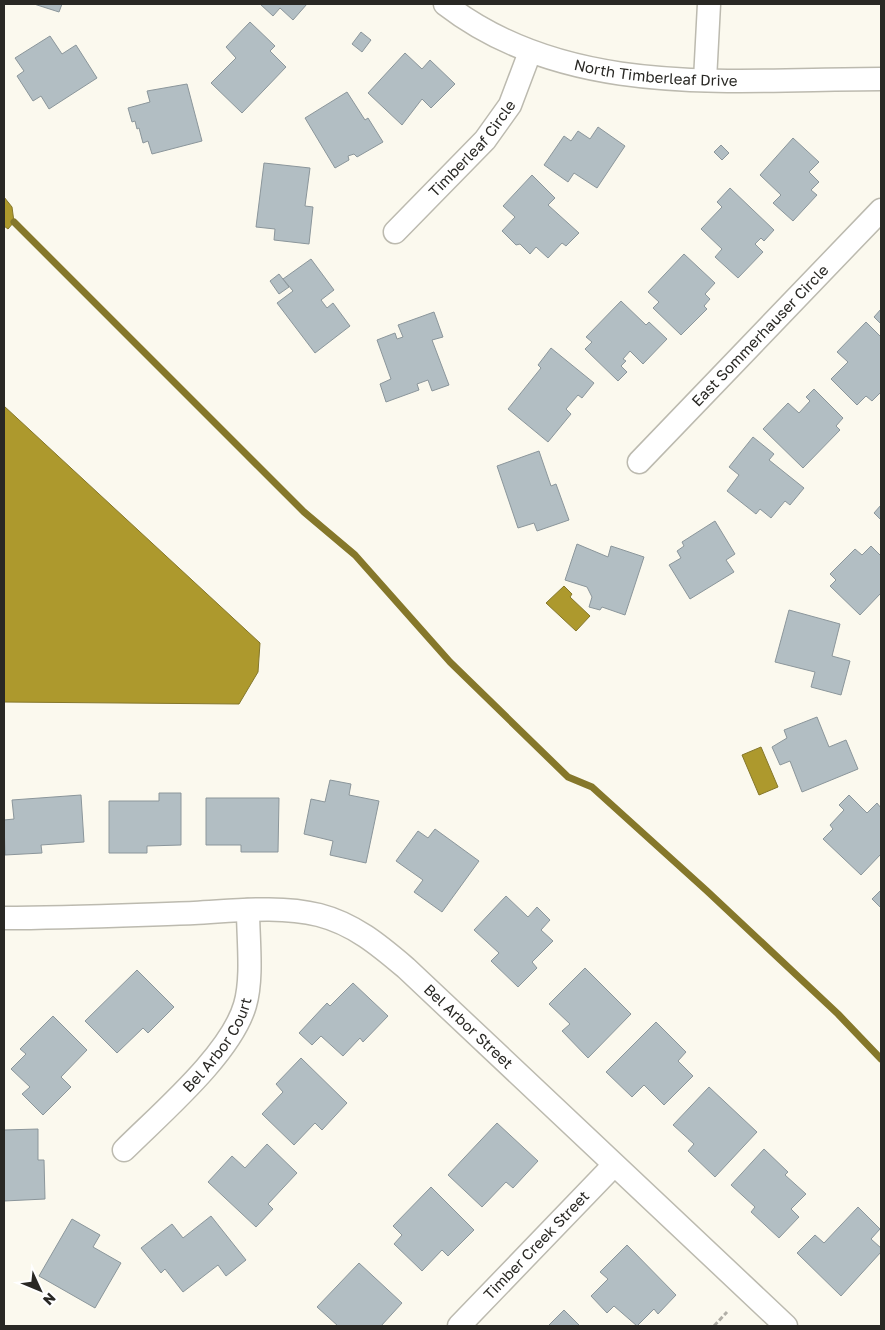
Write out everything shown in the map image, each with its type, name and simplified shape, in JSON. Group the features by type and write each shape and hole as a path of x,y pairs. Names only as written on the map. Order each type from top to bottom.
{"street":[{"name":"North Timberleaf Drive","path":"445,4 468,20 530,52 593,70 640,78 705,80 881,78"},
{"path":"705,80 709,4"},
{"name":"Timberleaf Circle","path":"395,232 486,138 510,105 530,52"},
{"name":"East Sommerhauser Circle","path":"639,462 881,210"},
{"name":"Bel Arbor Court","path":"124,1150 206,1067 225,1045 238,1023 246,1004 248,982 248,910"},
{"name":"Bel Arbor Street","path":"4,918 70,918 282,910 318,914 345,924 374,941 786,1326"},
{"name":"Timber Creek Street","path":"459,1326 614,1164"}],"path":[{"path":"714,1326 727,1312"}],"shaded area":[{"path":"4,197 12,207 14,222 8,229 4,226"},
{"path":"4,406 260,643 258,672 239,704 4,702"},
{"path":"564,586 572,594 570,597 590,616 576,631 546,603"},
{"path":"761,747 778,787 759,795 742,755"}],"building":[{"path":"34,4 62,4 59,12"},
{"path":"260,4 307,4 293,20 280,8 273,16"},
{"path":"250,22 275,46 270,51 286,67 242,113 211,83 236,58 226,47"},
{"path":"361,32 371,40 362,52 352,44"},
{"path":"50,36 62,54 76,45 97,78 49,109 41,96 33,101 17,76 24,71 15,58"},
{"path":"405,53 422,69 430,60 455,84 431,108 422,99 402,125 368,93"},
{"path":"187,84 202,141 152,154 148,141 143,143 139,128 137,129 135,121 132,122 128,108 150,102 147,91"},
{"path":"347,92 365,120 368,118 383,142 357,157 354,154 348,156 349,160 335,168 305,118"},
{"path":"598,127 625,146 597,188 574,173 568,182 544,165 564,136 571,141 578,131 590,139"},
{"path":"793,138 819,162 809,172 819,182 811,190 817,195 793,221 773,203 781,195 760,175"},
{"path":"721,145 729,153 722,160 714,152"},
{"path":"264,163 310,168 305,206 313,207 309,244 274,240 275,229 256,227"},
{"path":"532,175 555,198 548,205 579,233 566,246 562,243 548,258 536,247 530,254 520,244 516,245 502,231 515,217 503,206"},
{"path":"730,188 774,230 764,241 761,238 755,244 763,252 738,278 715,257 722,249 701,229 722,207 717,202"},
{"path":"684,254 715,283 705,294 710,299 704,306 707,309 681,335 653,308 659,302 648,292"},
{"path":"311,259 334,290 321,300 327,308 333,303 350,326 315,353 277,303 293,291 283,279"},
{"path":"279,274 289,287 279,294 270,281"},
{"path":"621,301 646,325 649,322 667,339 643,364 630,351 623,359 626,361 621,366 627,372 618,381 585,349 592,342 586,337"},
{"path":"881,309 881,324 874,317"},
{"path":"434,312 443,337 432,340 449,385 432,391 428,380 417,384 419,390 386,402 380,384 391,379 377,340 395,333 397,339 403,337 398,325"},
{"path":"866,322 881,337 881,392 872,401 866,396 857,405 831,379 848,362 837,352"},
{"path":"551,348 594,383 582,398 578,395 566,409 571,414 548,442 508,409 541,368 538,365"},
{"path":"814,389 843,418 836,426 840,430 803,468 763,429 788,403 799,413 810,401 806,397"},
{"path":"753,437 774,454 769,460 804,488 790,505 785,501 771,518 760,509 756,514 727,491 739,475 729,467"},
{"path":"539,451 551,486 556,484 569,520 537,531 534,523 518,528 497,466"},
{"path":"881,505 881,520 874,513"},
{"path":"715,521 735,554 726,560 734,572 690,599 669,565 681,558 677,551 684,546 682,542"},
{"path":"577,544 608,557 611,546 644,557 625,615 602,607 600,610 589,607 592,597 587,587 565,580"},
{"path":"871,546 881,556 881,596 880,594 860,615 830,586 836,580 830,574 855,549 862,555"},
{"path":"789,610 840,624 832,656 850,661 841,695 811,687 815,672 775,662"},
{"path":"817,717 829,747 846,740 858,769 802,792 790,761 780,765 772,747 787,738 784,730"},
{"path":"330,780 351,784 349,795 379,801 366,863 330,855 333,841 304,834 311,799 325,802"},
{"path":"159,793 181,793 181,845 147,846 147,853 109,853 109,801 159,801"},
{"path":"81,795 84,842 41,845 42,853 5,855 4,820 14,819 12,800"},
{"path":"849,795 867,813 877,803 881,808 881,854 861,875 823,839 833,829 830,825 844,810 839,805"},
{"path":"206,798 279,798 278,852 241,852 241,845 206,845"},
{"path":"435,829 479,861 442,912 414,892 423,880 396,861 418,831 428,838"},
{"path":"881,890 881,908 872,899"},
{"path":"506,896 528,917 537,907 550,920 541,930 553,941 532,962 537,968 518,987 491,961 499,953 474,930"},
{"path":"585,968 631,1014 588,1058 562,1031 570,1024 549,1004"},
{"path":"137,970 174,1007 148,1033 143,1028 117,1053 85,1021"},
{"path":"353,983 388,1016 363,1042 360,1038 343,1056 321,1036 312,1045 299,1033 327,1003 330,1006"},
{"path":"53,1016 87,1050 61,1077 71,1087 43,1115 22,1094 30,1087 11,1069 26,1054 20,1049"},
{"path":"656,1022 686,1052 678,1061 693,1076 664,1105 644,1085 632,1097 606,1072"},
{"path":"301,1058 347,1103 322,1130 315,1123 294,1145 262,1114 283,1092 276,1084"},
{"path":"709,1087 757,1132 715,1177 688,1151 694,1144 673,1125"},
{"path":"497,1123 538,1161 513,1188 506,1182 482,1207 448,1175"},
{"path":"38,1129 38,1160 44,1160 45,1199 4,1201 4,1130"},
{"path":"267,1144 297,1173 268,1204 273,1209 256,1227 208,1182 232,1156 245,1168"},
{"path":"764,1149 788,1172 785,1175 806,1194 791,1209 799,1217 779,1238 751,1212 755,1207 731,1185"},
{"path":"431,1187 474,1230 448,1256 442,1250 422,1271 394,1244 402,1235 393,1226"},
{"path":"858,1207 880,1229 871,1239 881,1248 881,1252 841,1296 797,1253 815,1235 824,1243"},
{"path":"211,1216 246,1260 226,1276 218,1265 183,1292 165,1269 161,1273 141,1248 172,1224 183,1238"},
{"path":"72,1219 100,1235 93,1247 121,1263 95,1308 39,1276"},
{"path":"627,1245 676,1295 658,1314 654,1309 637,1326 614,1306 607,1313 591,1296 608,1279 600,1272"},
{"path":"359,1263 402,1303 381,1326 338,1326 317,1307"},
{"path":"564,1310 580,1326 548,1326"}],"waterway":[{"path":"14,222 304,512 355,555 450,662 568,777 592,787 707,891 838,1014 881,1059"}]}
